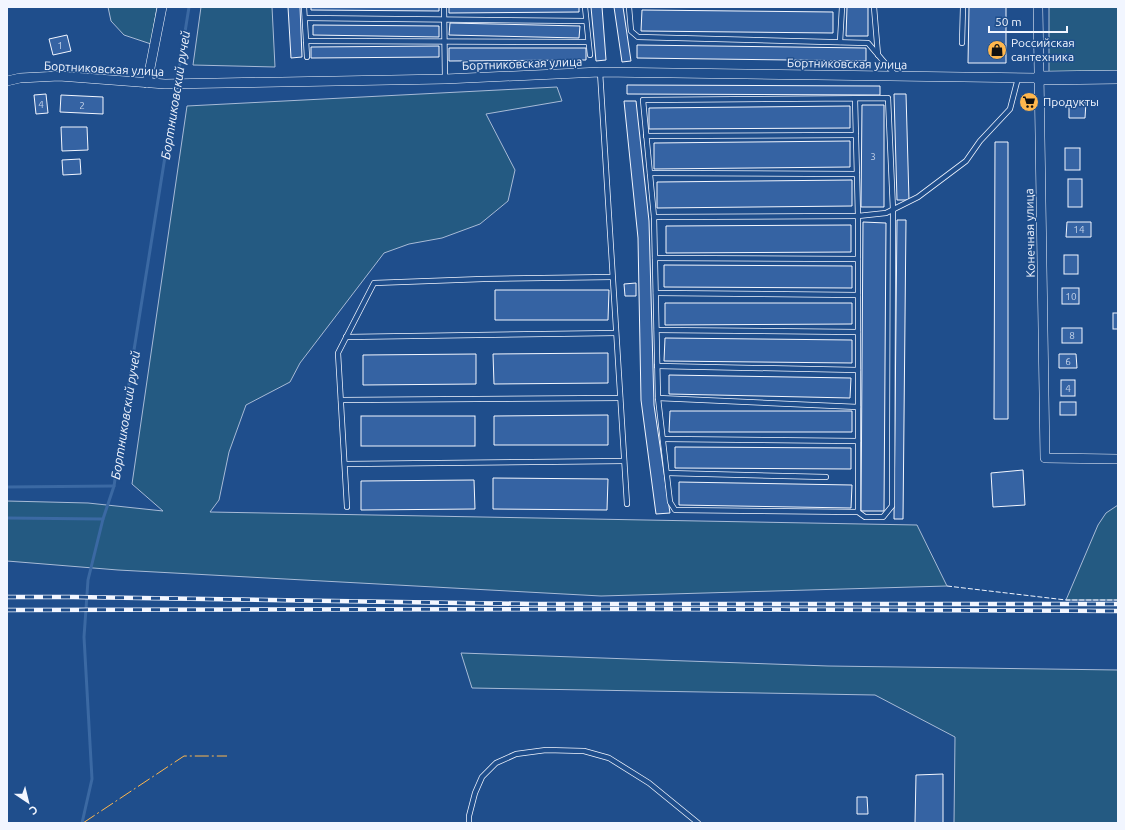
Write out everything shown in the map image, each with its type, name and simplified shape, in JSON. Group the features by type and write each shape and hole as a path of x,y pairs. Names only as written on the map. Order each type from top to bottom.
{"street":[{"path":"147,83 162,7"},
{"name":"Конечная улица","path":"1038,7 1045,458 1118,459"},
{"name":"Бортниковская улица","path":"7,81 20,78 59,76 165,84 445,79 600,72 1039,78"},
{"path":"1039,78 1118,78"}],"lane":[{"path":"304,7 306,56"},
{"path":"444,7 445,79"},
{"path":"585,7 590,56"},
{"path":"629,7 631,31 638,37 868,43 897,77"},
{"path":"840,42 842,7"},
{"path":"874,7 878,55"},
{"path":"962,43 963,7"},
{"path":"305,18 586,20"},
{"path":"306,41 588,42"},
{"path":"600,72 627,504"},
{"path":"654,217 858,216 886,214 918,197 966,161 980,141 1010,109 1018,78"},
{"path":"888,98 893,210 892,506 883,517 865,517 858,512 675,510 670,502 658,398 654,217 643,100 855,99 888,98"},
{"path":"855,99 858,216 858,512"},
{"path":"646,136 856,135"},
{"path":"650,173 857,174"},
{"path":"655,258 858,259"},
{"path":"347,507 338,354 374,283 483,279 612,277"},
{"path":"656,293 858,295"},
{"path":"656,330 858,332"},
{"path":"346,337 616,333"},
{"path":"657,366 858,370"},
{"path":"341,400 620,398"},
{"path":"658,398 858,407"},
{"path":"663,438 858,441"},
{"path":"345,464 624,461"},
{"path":"667,473 826,477"},
{"path":"469,823 469,816 475,793 482,777 496,763 516,754 546,750 584,751 609,758 649,783 698,823"}],"shaded area":[{"path":"108,7 157,7 151,44 124,35 111,21"},
{"path":"201,7 272,7 275,67 193,65"},
{"path":"1049,7 1118,7 1118,72 1049,72"},
{"path":"557,87 562,101 486,114 515,170 508,201 480,224 442,238 409,244 384,253 300,363 290,382 246,405 229,452 219,500 210,512 917,525 947,586 601,596 118,570 7,561 7,501 88,503 163,511 132,484 187,106"},
{"path":"1118,505 1118,600 1066,600 1098,525 1106,513"},
{"path":"461,653 828,666 1118,670 1118,823 954,823 955,737 875,695 472,688"}],"building":[{"path":"288,7 300,7 302,57 291,58"},
{"path":"311,7 439,7 439,11 311,10"},
{"path":"449,7 579,7 579,12 449,13"},
{"path":"591,7 602,7 606,60 596,61"},
{"path":"614,7 623,7 631,61 622,62"},
{"path":"847,7 868,7 868,36 846,36"},
{"path":"969,7 1006,7 1006,63 968,63"},
{"path":"642,10 833,12 833,33 641,31"},
{"path":"450,23 580,26 579,38 449,35"},
{"path":"313,25 439,26 439,37 313,35"},
{"path":"67,35 71,51 53,55 49,39"},
{"path":"637,45 866,48 866,61 637,58"},
{"path":"439,46 439,57 311,58 311,47"},
{"path":"449,48 586,48 586,60 449,61"},
{"path":"627,85 880,86 880,95 627,94"},
{"path":"46,94 48,113 36,114 34,95"},
{"path":"894,94 906,94 909,200 897,200"},
{"path":"61,95 103,97 103,114 60,112"},
{"path":"1022,98 1035,98 1035,107 1022,108"},
{"path":"624,101 636,101 649,221 654,405 670,513 656,514 641,400 638,238"},
{"path":"1069,102 1086,102 1085,118 1069,118"},
{"path":"862,105 884,105 884,207 861,207"},
{"path":"850,106 850,128 649,129 649,108"},
{"path":"61,127 87,127 88,150 62,151"},
{"path":"850,141 850,167 654,169 654,143"},
{"path":"995,142 1008,142 1008,419 994,419"},
{"path":"1065,148 1080,148 1080,170 1065,170"},
{"path":"80,159 81,174 63,175 62,160"},
{"path":"1068,179 1082,179 1082,207 1068,207"},
{"path":"852,180 852,206 657,208 657,182"},
{"path":"897,220 906,220 903,519 894,519"},
{"path":"863,222 886,223 884,511 861,511"},
{"path":"1067,222 1091,222 1091,237 1066,237"},
{"path":"851,225 851,252 666,253 666,226"},
{"path":"1064,255 1078,255 1078,274 1064,274"},
{"path":"664,265 852,266 852,288 664,287"},
{"path":"636,283 636,296 625,296 624,284"},
{"path":"1062,288 1079,288 1079,304 1062,304"},
{"path":"495,290 609,290 608,320 495,320"},
{"path":"665,303 852,303 852,324 665,325"},
{"path":"1113,313 1118,313 1118,329 1113,329"},
{"path":"1062,328 1082,328 1082,343 1062,343"},
{"path":"665,338 852,340 852,363 664,361"},
{"path":"608,353 608,383 494,384 493,354"},
{"path":"476,354 476,384 363,385 363,355"},
{"path":"1059,354 1076,354 1077,368 1059,368"},
{"path":"669,375 851,378 850,398 669,394"},
{"path":"1061,380 1075,380 1075,396 1061,396"},
{"path":"1060,402 1076,402 1076,415 1060,415"},
{"path":"670,411 852,411 852,432 669,432"},
{"path":"608,415 608,445 494,445 494,416"},
{"path":"361,416 475,416 475,446 361,446"},
{"path":"675,447 851,448 851,469 675,468"},
{"path":"1023,470 1025,505 993,507 991,473"},
{"path":"493,478 608,479 607,510 493,509"},
{"path":"474,480 475,509 361,510 361,481"},
{"path":"679,482 852,485 851,508 679,505"},
{"path":"943,774 943,823 915,823 916,775"},
{"path":"857,797 867,797 868,814 857,814"}],"waterway":[{"name":"Бортниковский ручей","path":"82,823 92,779 84,637 88,580 103,519 114,486 134,350 189,7"},
{"path":"7,487 114,486"},
{"path":"7,518 103,519"}],"railway":[{"path":"7,597 533,604 1118,604"},
{"path":"7,610 636,609 1118,611"}],"fence":[{"path":"947,586 1066,600 1118,600"}],"power":[{"path":"83,823 184,756 227,756"}],"place":[{"name":"Российская сантехника","path":"997,50"},
{"name":"Продукты","path":"1029,102"}]}
